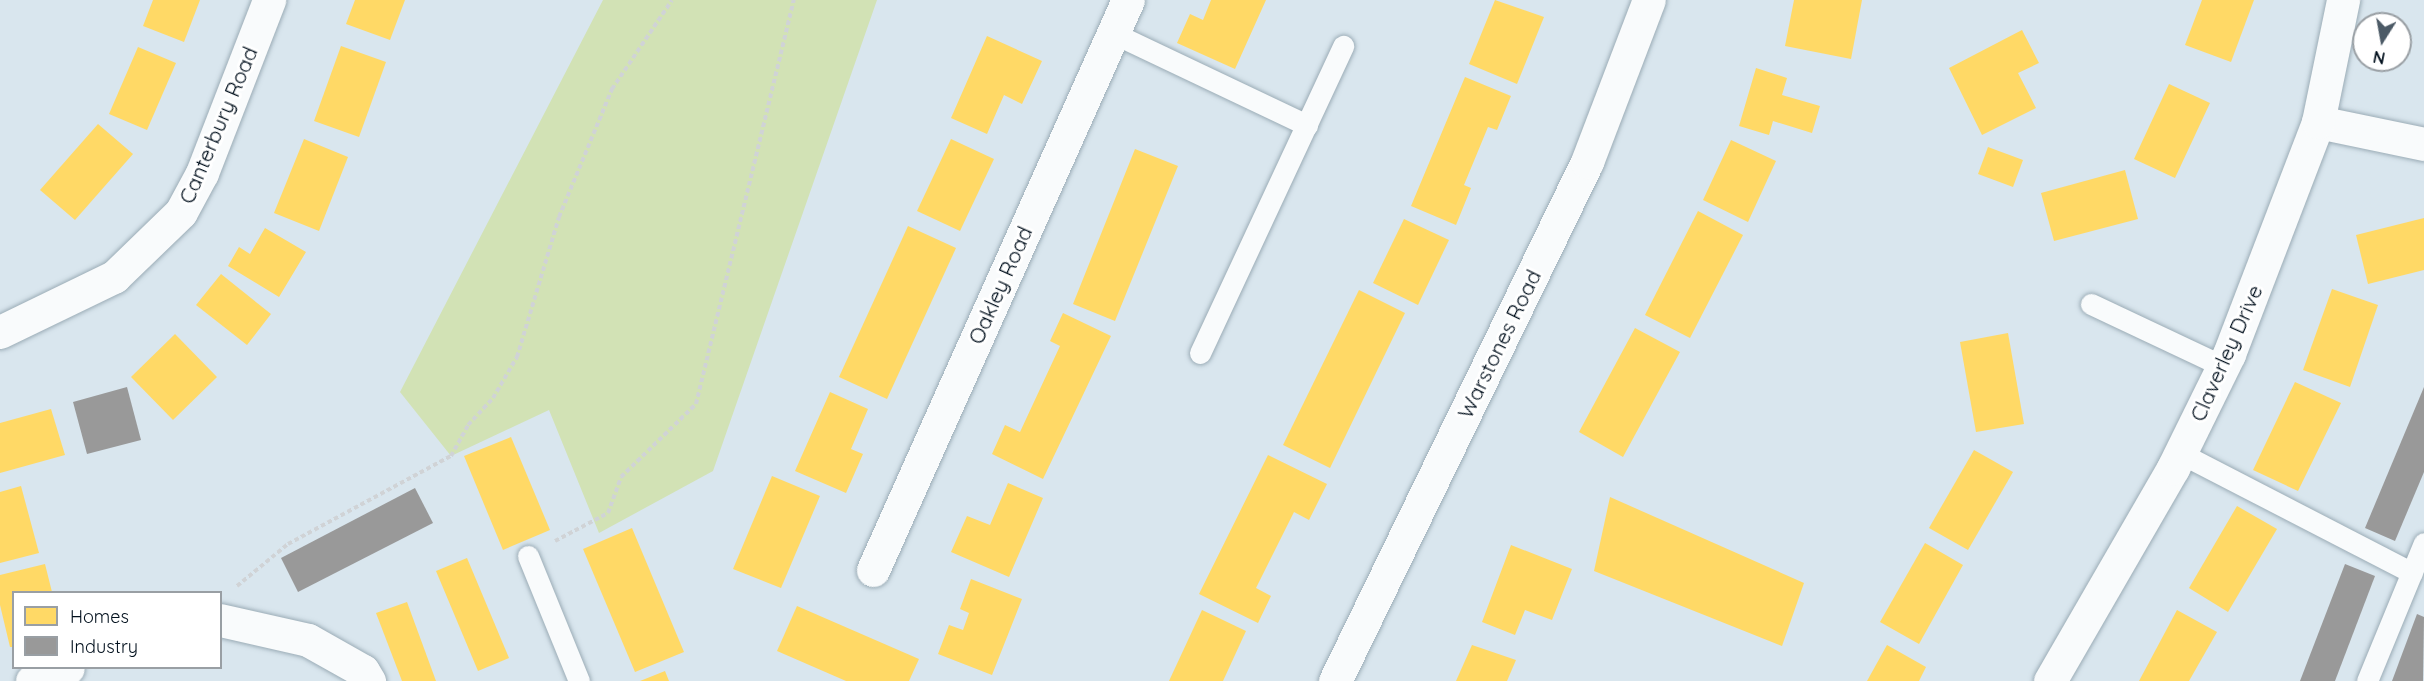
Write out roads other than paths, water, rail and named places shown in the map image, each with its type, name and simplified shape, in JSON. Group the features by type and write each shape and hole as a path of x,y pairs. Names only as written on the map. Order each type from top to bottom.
{"street":[{"name":"Canterbury Road","path":"0,332 114,277 181,212 202,173 269,0"},
{"name":"Oakley Road","path":"873,570 1128,0"},
{"name":"Warstones Road","path":"1335,681 1587,162 1649,0"},
{"name":"Claverley Drive","path":"2050,681 2180,453 2223,366 2318,122 2343,0"},
{"path":"2318,122 2424,144"},
{"path":"225,607 308,640 363,671 369,681"},
{"path":"32,681 65,669"}],"lane":[{"path":"1113,33 1307,125"},
{"path":"1200,353 1342,46"},
{"path":"2091,304 2223,366"},
{"path":"2180,453 2412,573"},
{"path":"2367,681 2424,543"},
{"path":"528,556 579,681"}]}
